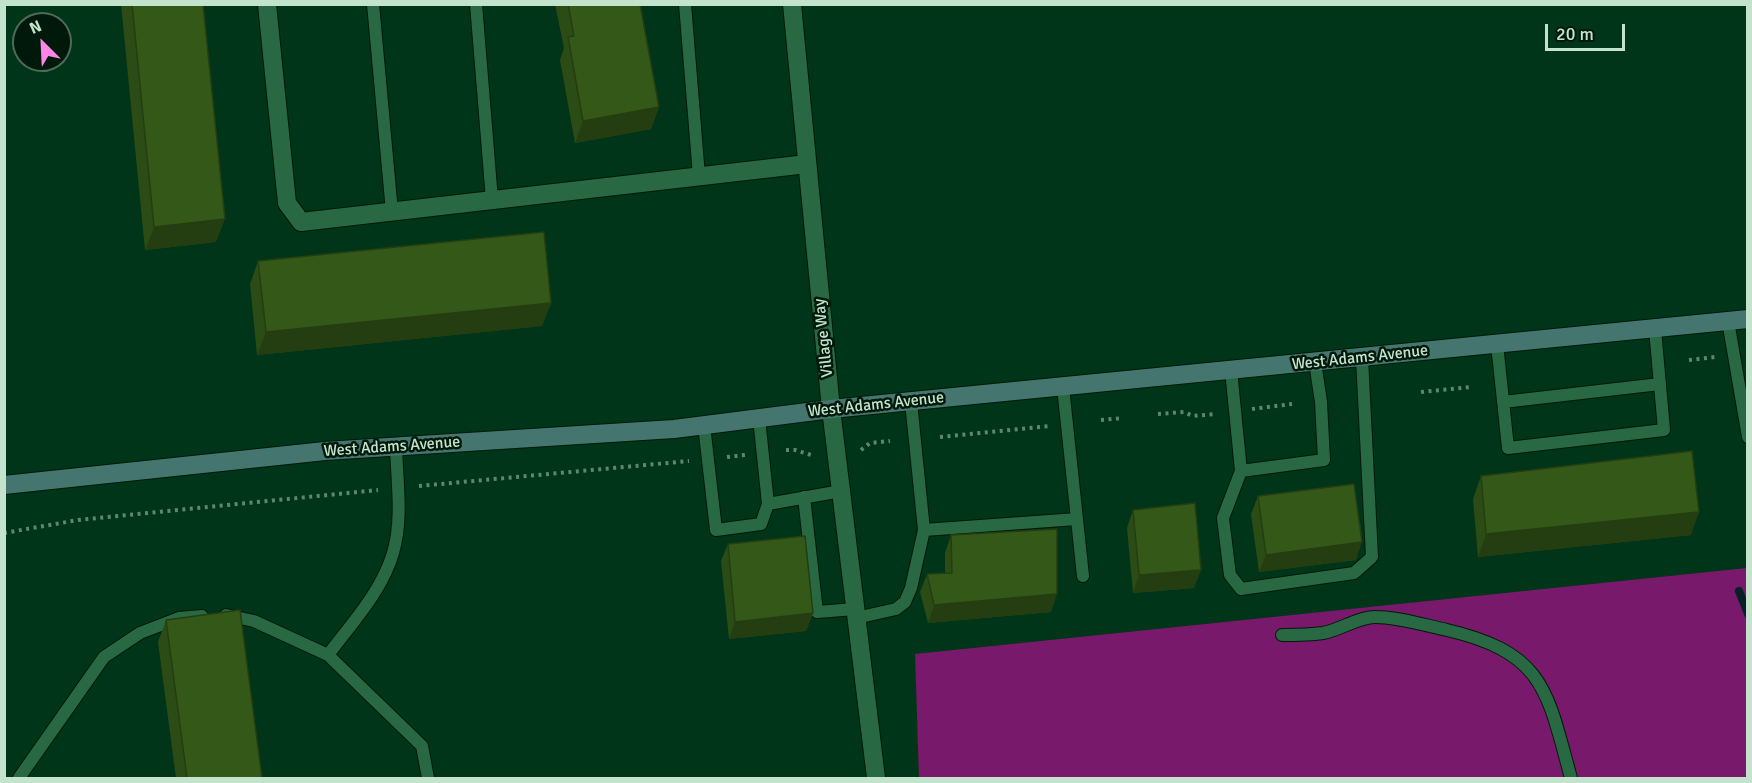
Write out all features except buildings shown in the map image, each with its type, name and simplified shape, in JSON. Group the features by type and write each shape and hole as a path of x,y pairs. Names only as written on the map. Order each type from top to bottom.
{"main road":[{"name":"West Adams Avenue","path":"4,485 325,451 674,429 831,409 1748,318"}],"street":[{"path":"267,4 287,203 301,222 807,164"},
{"name":"Village Way","path":"792,4 831,409 876,778"}],"lane":[{"path":"372,4 393,212"},
{"path":"476,4 492,200"},
{"path":"685,4 699,176"},
{"path":"1728,321 1748,437"},
{"path":"1497,344 1508,448 1664,430 1655,329"},
{"path":"1231,370 1241,471 1223,518 1230,575 1241,589 1354,573 1372,557 1362,357"},
{"path":"1241,471 1324,460 1315,362"},
{"path":"1503,402 1660,384"},
{"path":"1063,387 1083,576"},
{"path":"804,497 817,612 856,613 896,609 904,602 911,588 924,530 911,402"},
{"path":"704,425 716,530 760,524 768,504 759,418"},
{"path":"328,655 381,584 393,553 398,524 396,446"},
{"path":"768,504 841,491"},
{"path":"924,530 1077,519"},
{"path":"19,778 104,657 140,633 179,618 221,614 255,621 328,655 422,746 428,778"},
{"path":"1282,635 1323,633 1373,616 1413,622 1490,642 1519,659 1536,676 1550,701 1571,778"}],"path":[{"path":"1689,360 1724,356"},
{"path":"1421,392 1471,387"},
{"path":"1248,410 1292,404"},
{"path":"1158,414 1184,412 1193,416 1218,414"},
{"path":"1101,420 1123,418"},
{"path":"940,436 1055,425"},
{"path":"861,450 870,443 890,441"},
{"path":"786,450 811,455"},
{"path":"727,457 751,454"},
{"path":"419,486 690,461"},
{"path":"4,533 78,520 378,490"}],"shaded area":[{"path":"1747,568 1747,778 919,778 915,654"}],"waterway":[{"path":"1739,591 1748,614"}]}
